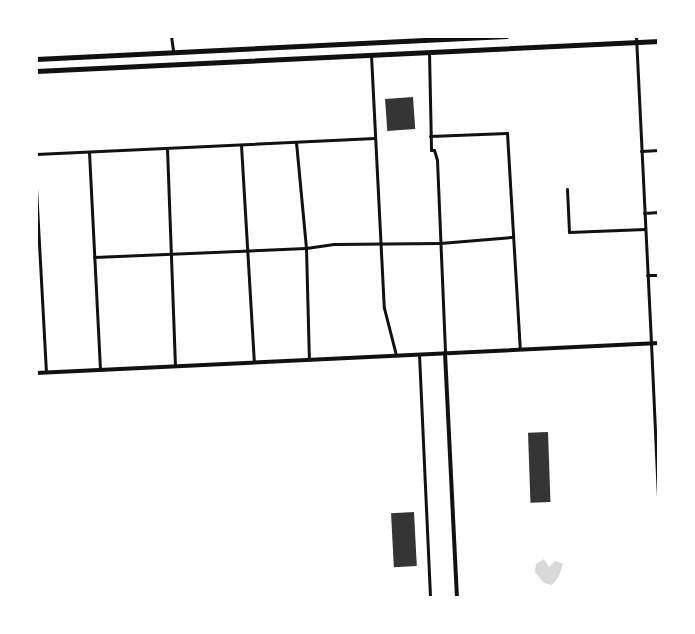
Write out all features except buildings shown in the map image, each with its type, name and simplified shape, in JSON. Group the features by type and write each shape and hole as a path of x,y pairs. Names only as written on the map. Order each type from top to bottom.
{"main road":[{"path":"36,59 506,36"},
{"path":"36,71 429,52 636,39 659,40"},
{"path":"370,42 371,55"},
{"path":"36,373 659,343"},
{"path":"445,353 457,598"}],"street":[{"path":"171,36 173,51"},
{"path":"636,39 659,519"},
{"path":"429,52 430,136 431,150 434,150 437,160 445,353"},
{"path":"371,55 385,318 396,355"},
{"path":"430,136 507,133 520,349"},
{"path":"36,154 375,138"},
{"path":"296,142 306,248 309,359"},
{"path":"241,145 254,362"},
{"path":"167,148 175,366"},
{"path":"641,151 659,150"},
{"path":"89,152 100,369"},
{"path":"36,188 46,372"},
{"path":"567,189 569,232 645,229"},
{"path":"644,213 659,212"},
{"path":"94,257 306,248 334,244 440,243 512,237"},
{"path":"647,276 659,275"},
{"path":"419,354 430,598"}],"shaded area":[{"path":"544,559 549,567 555,561 563,564 559,576 552,585 544,583 535,572 536,564"}]}
